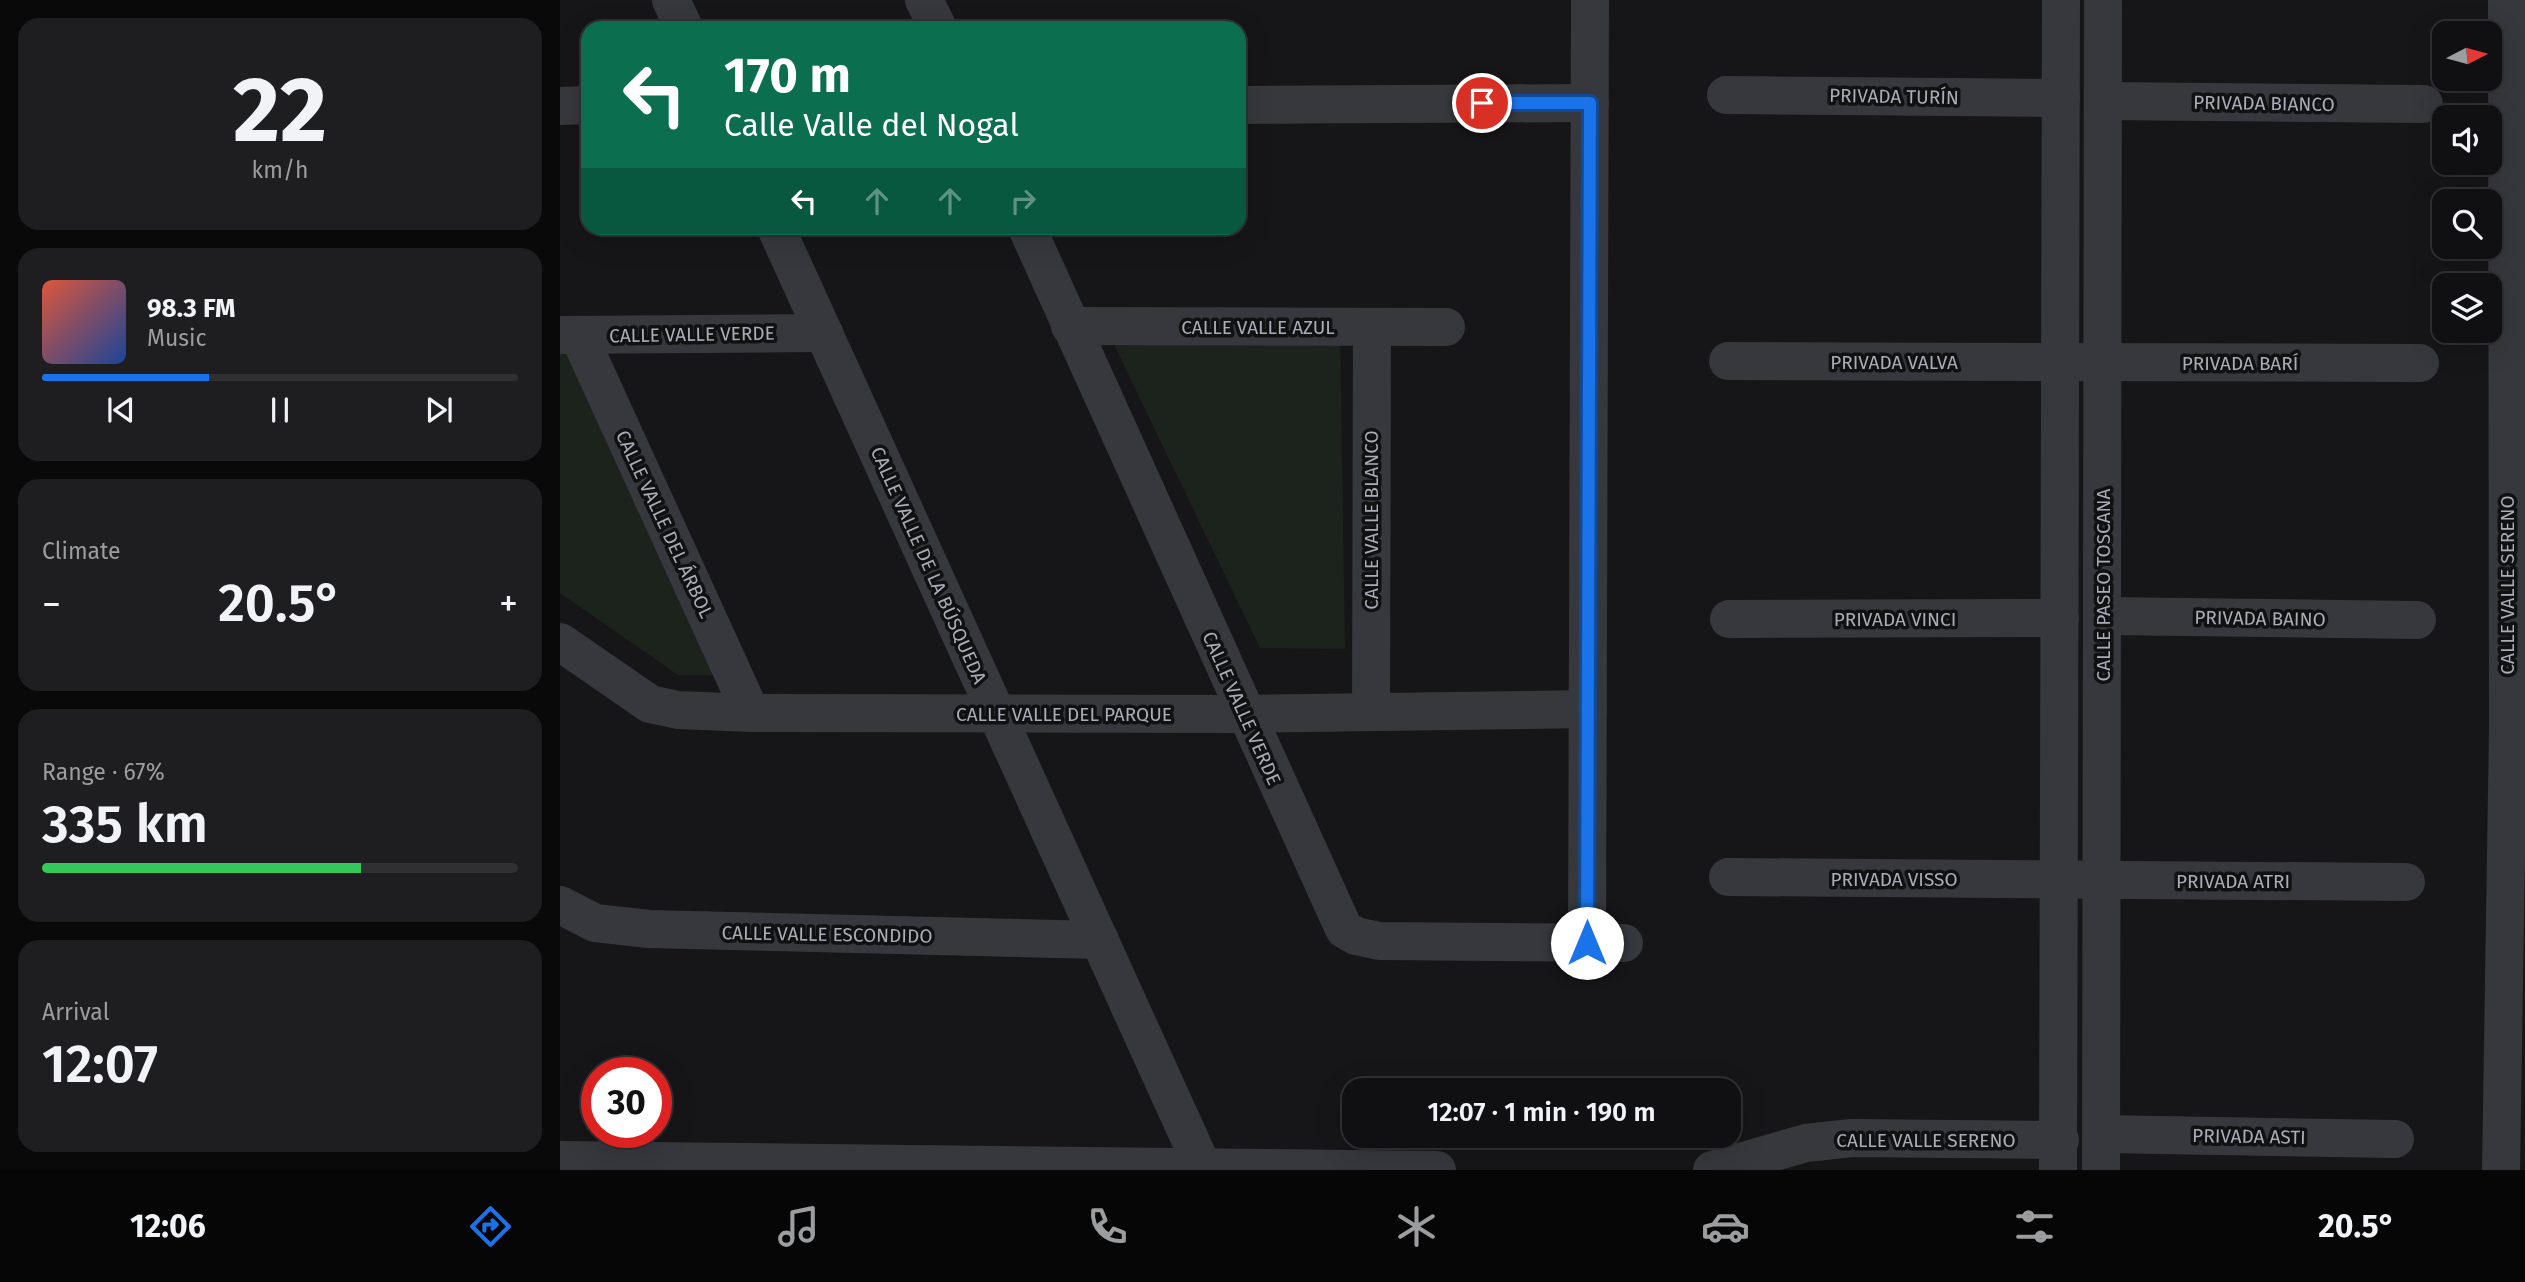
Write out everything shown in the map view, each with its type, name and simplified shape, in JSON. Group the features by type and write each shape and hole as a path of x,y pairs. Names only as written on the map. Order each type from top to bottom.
{"street":[{"path":"671,0 681,21"},
{"path":"925,0 935,21"},
{"path":"1588,709 1590,0"},
{"path":"2059,1155 2061,0"},
{"name":"CALLE PASEO TOSCANA","path":"2102,1152 2103,0"},
{"name":"CALLE VALLE SERENO","path":"2501,1170 2508,729 2507,0"},
{"name":"PRIVADA TURÍN","path":"1726,95 2061,98"},
{"name":"PRIVADA BIANCO","path":"2103,102 2424,104"},
{"path":"1246,105 1590,103"},
{"path":"560,106 581,105"},
{"name":"CALLE VALLE DE LA BÚSQUEDA","path":"779,235 1203,1170"},
{"name":"CALLE VALLE VERDE","path":"1030,235 1244,714 1344,929 1356,936 1379,941 1605,943 1588,709"},
{"name":"CALLE VALLE AZUL","path":"1070,326 1446,327"},
{"name":"CALLE VALLE BLANCO","path":"1371,712 1372,327"},
{"name":"CALLE VALLE VERDE","path":"570,335 824,333"},
{"name":"CALLE VALLE DEL ÁRBOL","path":"570,335 751,713"},
{"name":"PRIVADA VALVA","path":"1728,361 2061,362"},
{"name":"PRIVADA BARÍ","path":"2061,362 2420,363"},
{"name":"PRIVADA BAINO","path":"2103,616 2417,620"},
{"name":"PRIVADA VINCI","path":"1729,620 2060,618"},
{"name":"CALLE VALLE DEL PARQUE","path":"560,642 650,704 678,709 751,713 1244,714 1588,709"},
{"name":"PRIVADA VISSO","path":"1728,877 2060,880"},
{"name":"PRIVADA ATRI","path":"2060,880 2406,882"},
{"name":"CALLE VALLE ESCONDIDO","path":"560,905 595,923 649,929 1100,940"},
{"name":"CALLE VALLE SERENO","path":"1712,1170 1806,1143 1851,1138 2059,1155"},
{"name":"PRIVADA ASTI","path":"2102,1152 2395,1139"},
{"path":"560,1160 1203,1170 1437,1170"}],"shaded area":[{"path":"560,332 714,675 678,675 560,593"},
{"path":"1108,332 1340,333 1345,649 1260,648"}],"route":[{"path":"1482,103 1590,103 1587,943"}]}
